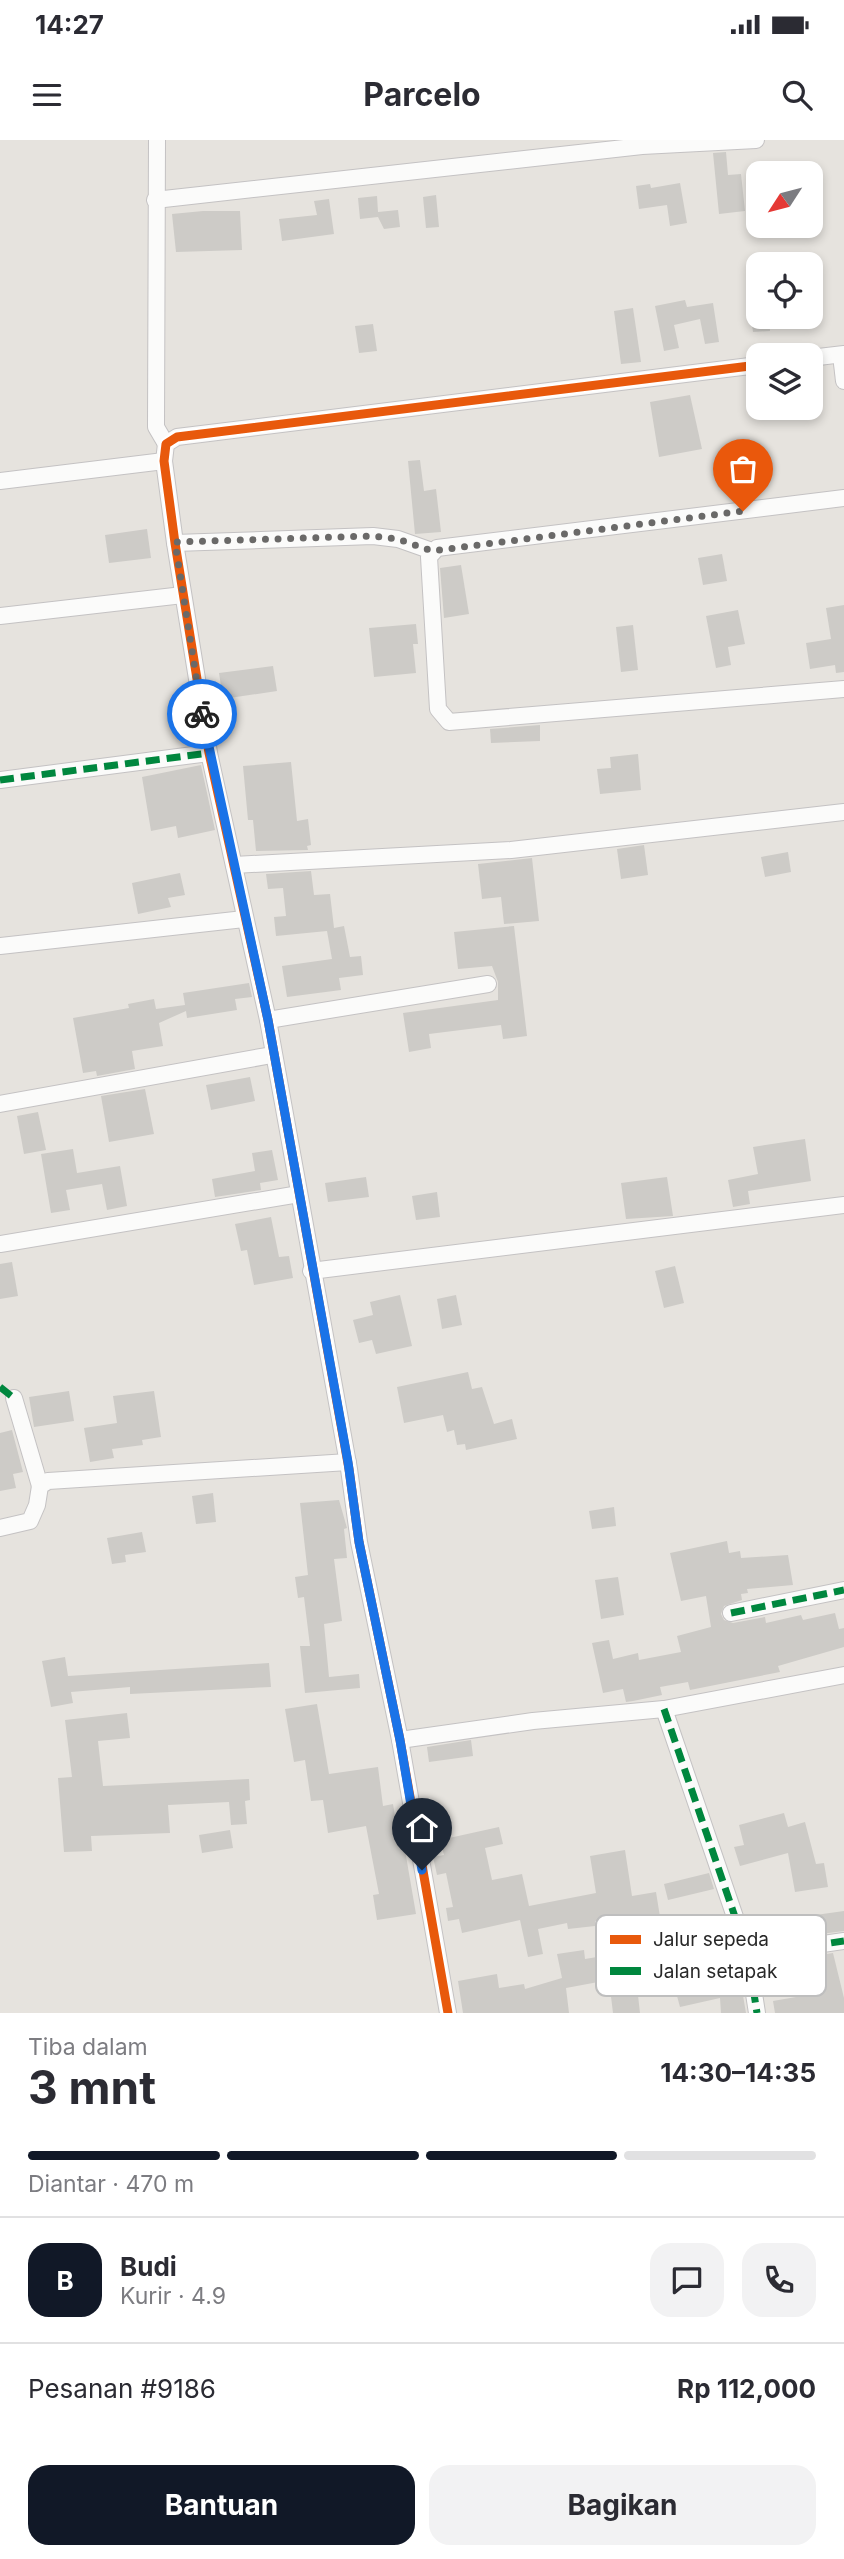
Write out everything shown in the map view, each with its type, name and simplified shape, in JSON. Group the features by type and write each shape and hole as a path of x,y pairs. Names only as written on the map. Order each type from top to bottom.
{"street":[{"path":"157,140 156,427 165,453 175,542 209,753 268,1020 311,1271 348,1462 359,1542 400,1740 447,2013"},
{"path":"155,200 642,146 756,140"},
{"path":"823,356 842,354 844,381"},
{"path":"0,481 165,453 177,437 746,366"},
{"path":"175,542 373,536 398,539 432,551 844,499"},
{"path":"432,551 429,556 438,709 449,722 844,689"},
{"path":"0,616 183,595"},
{"path":"0,780 209,753"},
{"path":"234,865 511,850 844,812"},
{"path":"0,946 244,919"},
{"path":"268,1020 488,984"},
{"path":"0,1104 272,1055"},
{"path":"0,1244 299,1194"},
{"path":"311,1271 844,1205"},
{"path":"0,1528 30,1521 37,1505 40,1486 14,1398"},
{"path":"40,1486 60,1479 348,1462"},
{"path":"731,1613 844,1590"},
{"path":"400,1740 533,1721 664,1709 844,1675"},
{"path":"664,1709 734,1915"},
{"path":"826,1944 844,1941"}],"building":[{"path":"726,152 728,175 741,174 745,211 719,214 713,153"},
{"path":"680,183 687,223 670,226 667,205 639,209 636,186 650,184 651,188"},
{"path":"436,195 439,227 426,228 423,197"},
{"path":"377,196 378,212 398,210 400,227 384,229 378,217 360,219 358,198"},
{"path":"329,199 334,234 282,241 279,219 317,215 314,201"},
{"path":"240,211 242,250 176,252 172,214"},
{"path":"685,300 687,307 713,303 719,342 705,344 700,319 674,325 679,348 664,351 655,306"},
{"path":"633,308 641,362 621,364 614,311"},
{"path":"373,324 377,351 359,353 355,326"},
{"path":"753,329 770,329 770,331 753,332"},
{"path":"690,395 702,449 659,457 650,402"},
{"path":"420,460 424,491 436,489 441,532 415,534 408,461"},
{"path":"147,529 151,558 109,563 105,535"},
{"path":"722,554 727,581 703,585 698,558"},
{"path":"461,565 469,614 444,618 440,568"},
{"path":"844,605 844,672 836,673 835,665 810,669 806,643 831,639 826,608"},
{"path":"738,610 745,644 728,647 731,665 716,668 706,616"},
{"path":"416,624 418,644 413,644 416,673 374,677 369,628"},
{"path":"633,625 638,670 621,672 616,627"},
{"path":"273,666 277,691 223,699 219,673"},
{"path":"540,725 540,741 491,743 490,729"},
{"path":"638,754 641,790 600,794 597,769 611,768 610,757"},
{"path":"291,762 297,821 308,819 311,845 307,846 308,850 256,851 253,820 248,820 243,766"},
{"path":"201,765 215,830 178,838 176,826 151,831 142,777"},
{"path":"644,845 648,875 621,879 617,849"},
{"path":"788,852 791,872 765,877 761,857"},
{"path":"532,858 539,921 504,924 501,897 482,899 478,864"},
{"path":"311,871 314,895 330,894 334,928 344,926 350,957 361,956 363,975 339,978 341,990 287,997 282,966 332,959 327,931 276,936 274,917 286,916 283,888 268,889 266,874"},
{"path":"180,873 185,895 168,898 171,907 138,914 132,883"},
{"path":"514,926 527,1036 503,1039 501,1025 429,1034 431,1048 409,1052 403,1013 498,1000 498,982 492,966 458,969 454,932"},
{"path":"249,983 252,997 235,999 237,1010 187,1018 186,1011 159,1023 163,1046 132,1051 135,1069 97,1076 96,1071 83,1073 73,1018 129,1008 128,1004 154,999 156,1009 185,1005 183,993"},
{"path":"250,1077 255,1101 211,1110 206,1085"},
{"path":"145,1089 154,1134 109,1142 101,1096"},
{"path":"38,1112 46,1150 24,1154 17,1116"},
{"path":"805,1139 811,1181 748,1191 750,1204 733,1207 728,1180 758,1174 753,1147"},
{"path":"73,1149 77,1173 120,1166 127,1206 107,1210 102,1184 66,1190 70,1210 51,1213 41,1154"},
{"path":"272,1150 278,1180 260,1183 261,1190 215,1197 212,1179 255,1171 252,1153"},
{"path":"366,1177 369,1197 328,1202 325,1183"},
{"path":"667,1177 673,1216 626,1219 621,1183"},
{"path":"437,1192 440,1217 416,1220 412,1196"},
{"path":"271,1217 279,1257 289,1256 293,1278 254,1285 247,1250 241,1251 235,1224"},
{"path":"12,1262 18,1296 0,1299 0,1264"},
{"path":"675,1266 684,1303 664,1308 655,1271"},
{"path":"400,1295 412,1346 376,1354 372,1340 359,1343 353,1320 373,1315 370,1302"},
{"path":"456,1295 462,1325 442,1329 437,1299"},
{"path":"468,1372 472,1389 482,1387 494,1424 512,1419 517,1439 466,1450 465,1444 457,1445 454,1430 447,1432 443,1415 404,1423 397,1387"},
{"path":"69,1391 74,1421 34,1427 29,1397"},
{"path":"154,1391 161,1437 142,1440 143,1445 112,1449 114,1458 90,1462 84,1428 117,1423 113,1396"},
{"path":"12,1430 23,1472 13,1474 16,1488 0,1491 0,1433"},
{"path":"213,1493 216,1522 196,1524 192,1496"},
{"path":"339,1500 347,1528 344,1529 347,1558 334,1559 342,1621 324,1624 329,1677 359,1674 360,1688 305,1693 300,1646 310,1646 304,1597 298,1598 295,1577 308,1575 300,1503"},
{"path":"614,1507 616,1526 592,1529 589,1511"},
{"path":"142,1532 146,1552 125,1555 126,1562 112,1564 107,1538"},
{"path":"727,1541 729,1553 740,1551 741,1558 788,1555 793,1585 747,1589 748,1593 741,1594 742,1600 724,1606 721,1614 724,1620 733,1623 765,1617 766,1623 801,1615 803,1620 835,1613 839,1629 844,1628 844,1647 778,1666 780,1672 690,1690 688,1682 660,1687 662,1695 633,1701 626,1702 623,1689 603,1693 592,1643 609,1640 613,1659 638,1653 639,1660 681,1652 677,1636 711,1627 706,1596 681,1601 670,1553"},
{"path":"618,1577 624,1615 601,1619 595,1580"},
{"path":"65,1657 68,1676 269,1663 271,1687 130,1694 130,1687 71,1692 73,1703 51,1707 42,1661"},
{"path":"317,1704 329,1774 378,1767 383,1806 393,1804 397,1828 401,1827 416,1914 377,1920 373,1895 379,1894 366,1826 328,1833 323,1800 311,1801 305,1760 294,1762 285,1709"},
{"path":"127,1713 130,1738 98,1741 103,1786 249,1779 250,1800 245,1801 247,1824 231,1825 229,1802 168,1805 170,1833 91,1836 92,1851 64,1852 58,1778 72,1777 65,1720"},
{"path":"471,1740 473,1756 429,1762 427,1747"},
{"path":"784,1813 788,1827 805,1822 816,1864 824,1863 828,1887 795,1892 788,1853 740,1866 734,1847 744,1845 739,1825"},
{"path":"499,1827 503,1844 485,1848 492,1880 522,1874 529,1906 596,1893 590,1856 625,1850 632,1896 656,1892 660,1915 596,1915 595,1926 568,1929 567,1923 538,1929 543,1954 528,1957 520,1920 462,1933 459,1919 448,1921 446,1908 453,1907 446,1873 437,1875 433,1857 444,1855 440,1840"},
{"path":"230,1830 233,1848 202,1853 199,1835"},
{"path":"709,1873 714,1889 668,1900 664,1884"},
{"path":"844,1911 844,1931 826,1933 826,1915 816,1915"},
{"path":"584,1950 585,1959 596,1957 596,1982 566,1988 569,2013 463,2013 458,1981 497,1974 499,1988 524,1984 525,1989 562,1978 557,1954"},
{"path":"833,1953 844,1998 844,2013 775,2013 773,2001 796,1996 826,1996 826,1954"},
{"path":"611,1996 638,1996 640,2013 613,2013"},
{"path":"677,1996 743,1996 746,2013 721,2013 720,1998 680,2007"}],"marked path":[{"path":"0,780 209,753"},
{"path":"0,1387 14,1398"},
{"path":"731,1613 844,1590"},
{"path":"664,1709 734,1915"},
{"path":"826,1944 844,1941"},
{"path":"754,1996 757,2013"}],"cycle path":[{"path":"448,2013 400,1740 359,1542 349,1469 268,1020 209,753 175,543 164,461 166,444 177,437 746,366"}],"way so far":[{"path":"202,714 175,542 373,536 398,539 432,551 437,548 743,511"}],"route":[{"path":"202,714 244,919 268,1020 311,1271 348,1462 359,1542 400,1740 422,1870"}]}
